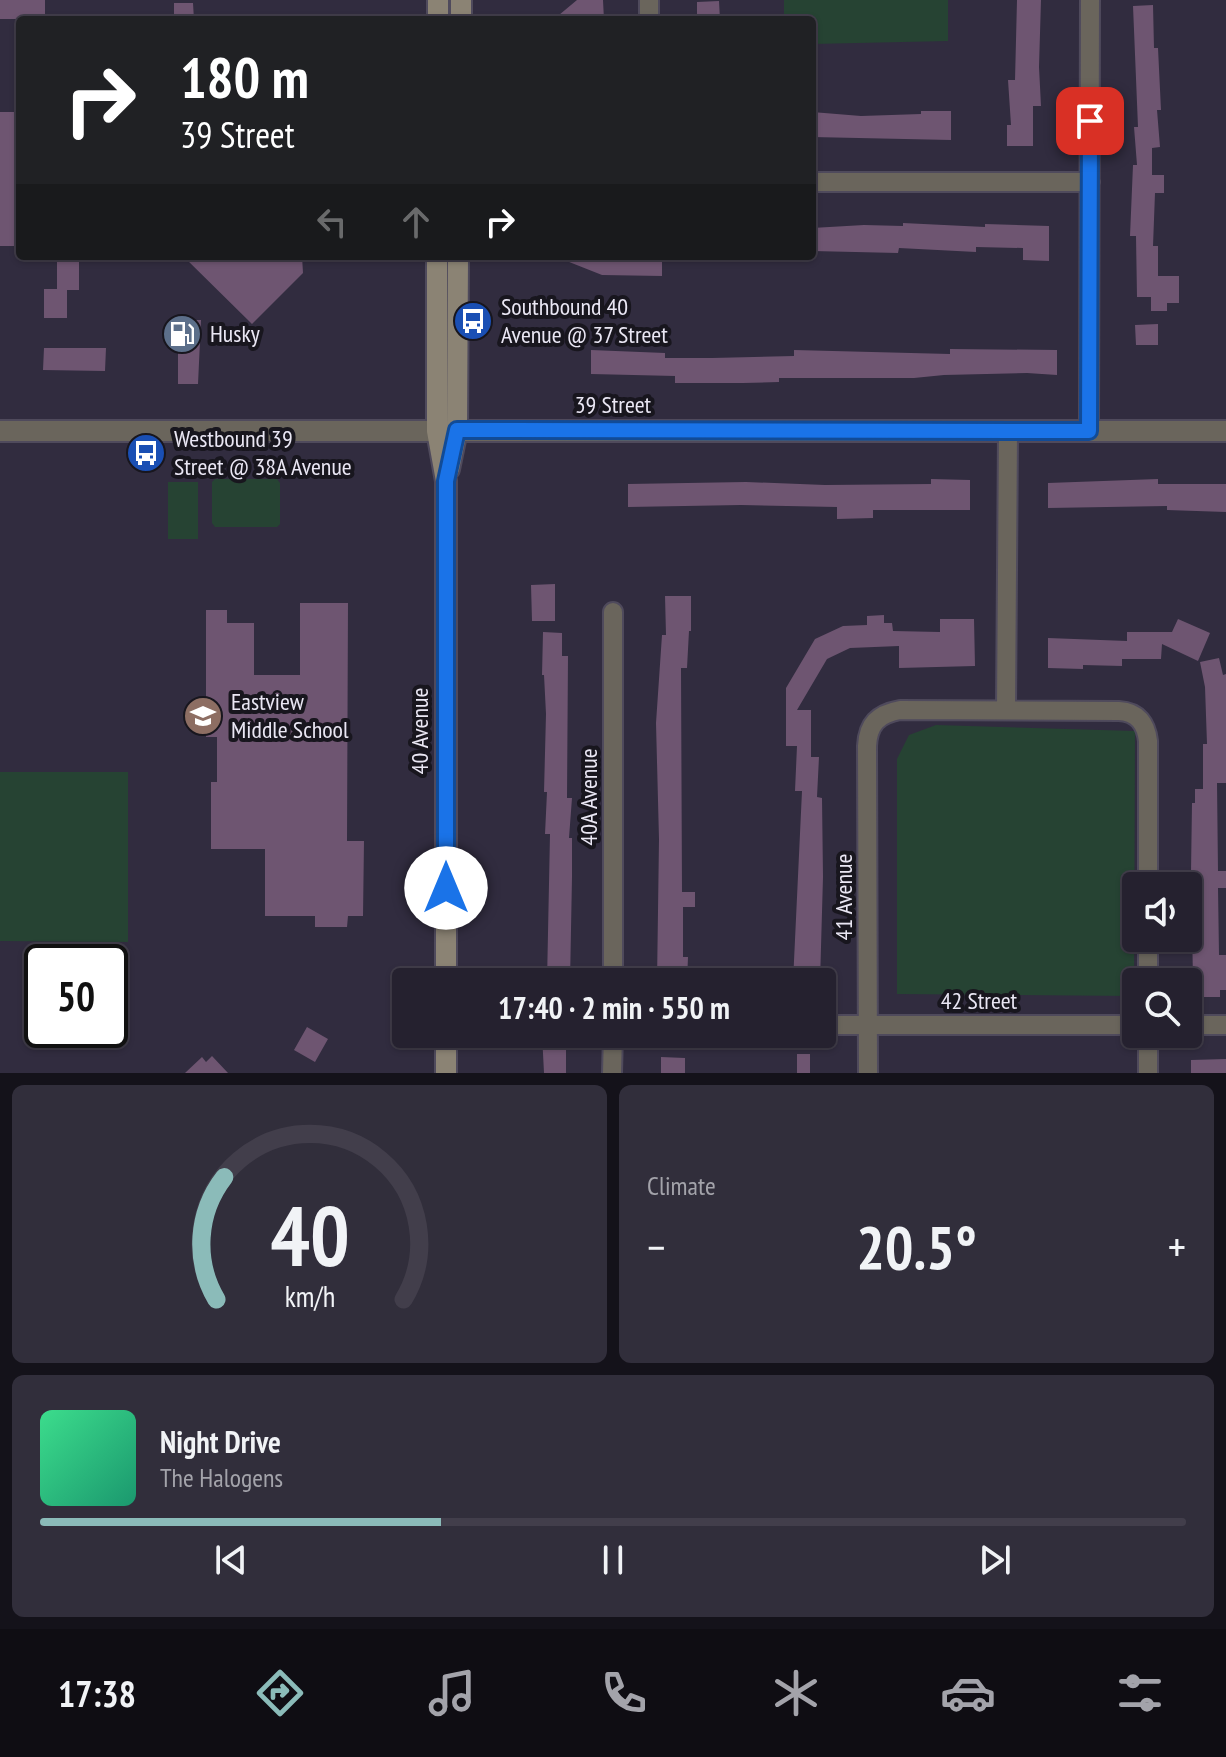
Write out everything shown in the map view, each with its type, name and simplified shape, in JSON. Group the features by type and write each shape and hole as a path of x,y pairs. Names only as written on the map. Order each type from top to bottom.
{"main road":[{"name":"40 Avenue","path":"437,260 447,431"},
{"name":"40 Avenue","path":"446,968 446,481 458,260"},
{"path":"446,1048 446,1073"}],"street":[{"path":"1089,431 1090,0"},
{"path":"816,182 1090,182"},
{"name":"39 Street","path":"0,431 1226,431"},
{"path":"1008,431 1006,710 1126,712 1141,720 1147,730 1148,741 1148,872"},
{"name":"40A Avenue","path":"613,612 613,968"},
{"name":"41 Avenue","path":"868,1073 869,728 889,712 900,710 1006,710"},
{"name":"42 Street","path":"836,1025 1122,1025"},
{"path":"1202,1025 1226,1025"},
{"path":"612,1073 613,1048"},
{"path":"1148,1048 1148,1073"}],"green space":[{"path":"784,0 948,0 948,41 816,44 816,16 784,16"},
{"path":"215,479 277,479 280,483 280,524 277,527 215,527 212,523 212,482"},
{"path":"168,482 198,482 198,539 168,539"},
{"path":"936,725 1135,731 1134,872 1122,872 1122,952 1134,952 1134,968 1122,968 1122,996 897,994 897,759 909,735"},
{"path":"0,772 128,772 128,942 0,941"}],"building":[{"path":"0,0 45,0 45,16 0,19"},
{"path":"577,0 603,0 604,16 558,16"},
{"path":"1017,0 1041,0 1041,106 1033,106 1033,146 1007,146 1007,125 1011,125 1008,80 1015,80"},
{"path":"719,1 720,16 697,16 697,2"},
{"path":"174,3 193,3 194,16 174,16"},
{"path":"1153,5 1161,110 1157,110 1160,147 1152,148 1152,175 1164,175 1164,193 1155,193 1153,246 1158,246 1158,276 1179,276 1179,303 1167,303 1167,311 1151,311 1151,297 1137,297 1136,236 1130,236 1133,165 1137,165 1134,127 1138,127 1133,6"},
{"path":"921,111 951,111 951,140 816,137 816,112 861,116 921,114"},
{"path":"0,112 16,112 16,246 0,246"},
{"path":"903,223 1049,226 1049,261 1023,260 1023,248 976,247 976,252 899,248 898,253 816,251 816,228 903,226"},
{"path":"57,260 79,260 79,290 67,290 67,318 44,318 44,289 57,289"},
{"path":"187,260 302,260 303,273 252,324"},
{"path":"564,260 662,260 662,276 602,275"},
{"path":"170,320 201,320 198,384 178,384 178,341 170,341"},
{"path":"1158,324 1158,345 1136,345 1135,325"},
{"path":"44,348 106,348 105,371 43,370"},
{"path":"950,349 1057,350 1057,375 779,378 779,382 675,383 675,376 591,374 591,350 665,353 665,358 712,358 794,356 794,350 950,354"},
{"path":"931,479 970,480 970,510 873,510 873,518 837,519 837,507 628,507 628,484 931,484"},
{"path":"1158,479 1158,484 1226,484 1226,512 1167,510 1167,506 1048,508 1048,483"},
{"path":"555,584 555,621 532,621 531,585"},
{"path":"665,596 691,596 687,668 681,668 682,892 695,892 695,907 683,907 683,957 688,957 688,968 657,968 659,839 656,723 662,635 666,635"},
{"path":"300,603 348,603 347,841 364,841 363,916 348,916 347,927 315,927 315,916 265,916 265,849 211,849 211,782 217,782 217,737 206,737 206,610 227,610 227,623 254,623 254,675 300,675"},
{"path":"884,615 884,623 892,623 893,631 940,632 940,619 974,619 975,666 899,668 899,646 850,648 827,659 797,710 811,710 811,757 819,757 817,797 822,798 823,877 820,968 794,968 802,791 795,791 797,746 786,746 786,688 815,639 843,626 867,625 867,616"},
{"path":"1178,619 1210,633 1198,661 1162,644 1161,659 1122,659 1122,666 1048,668 1048,638 1127,641 1127,632 1172,632"},
{"path":"543,632 562,633 562,656 568,656 567,798 572,798 569,838 572,838 570,968 547,968 550,834 545,834 546,714 542,675"},
{"path":"1219,658 1223,675 1226,674 1226,783 1217,783 1218,871 1226,871 1226,888 1218,888 1219,955 1226,955 1226,990 1220,990 1220,997 1202,997 1202,968 1193,968 1192,952 1202,952 1202,872 1191,872 1192,803 1195,803 1195,789 1203,789 1203,744 1207,744 1205,687 1200,662"},
{"path":"307,1027 328,1039 315,1062 294,1050"},
{"path":"543,1048 566,1048 566,1073 544,1073"},
{"path":"797,1054 810,1054 810,1073 797,1073"},
{"path":"212,1056 228,1073 185,1073 202,1057 206,1062"},
{"path":"661,1057 685,1058 685,1073 661,1073"},
{"path":"1226,1059 1226,1073 1191,1073 1191,1060"}],"place":[{"name":"Southbound 40 Avenue @ 37 Street","path":"473,321"},
{"name":"Husky","path":"182,334"},
{"name":"Westbound 39 Street @ 38A Avenue","path":"146,453"},
{"name":"Eastview Middle School","path":"203,716"}],"route":[{"path":"446,888 446,481 457,430 1089,431 1090,121"}]}
